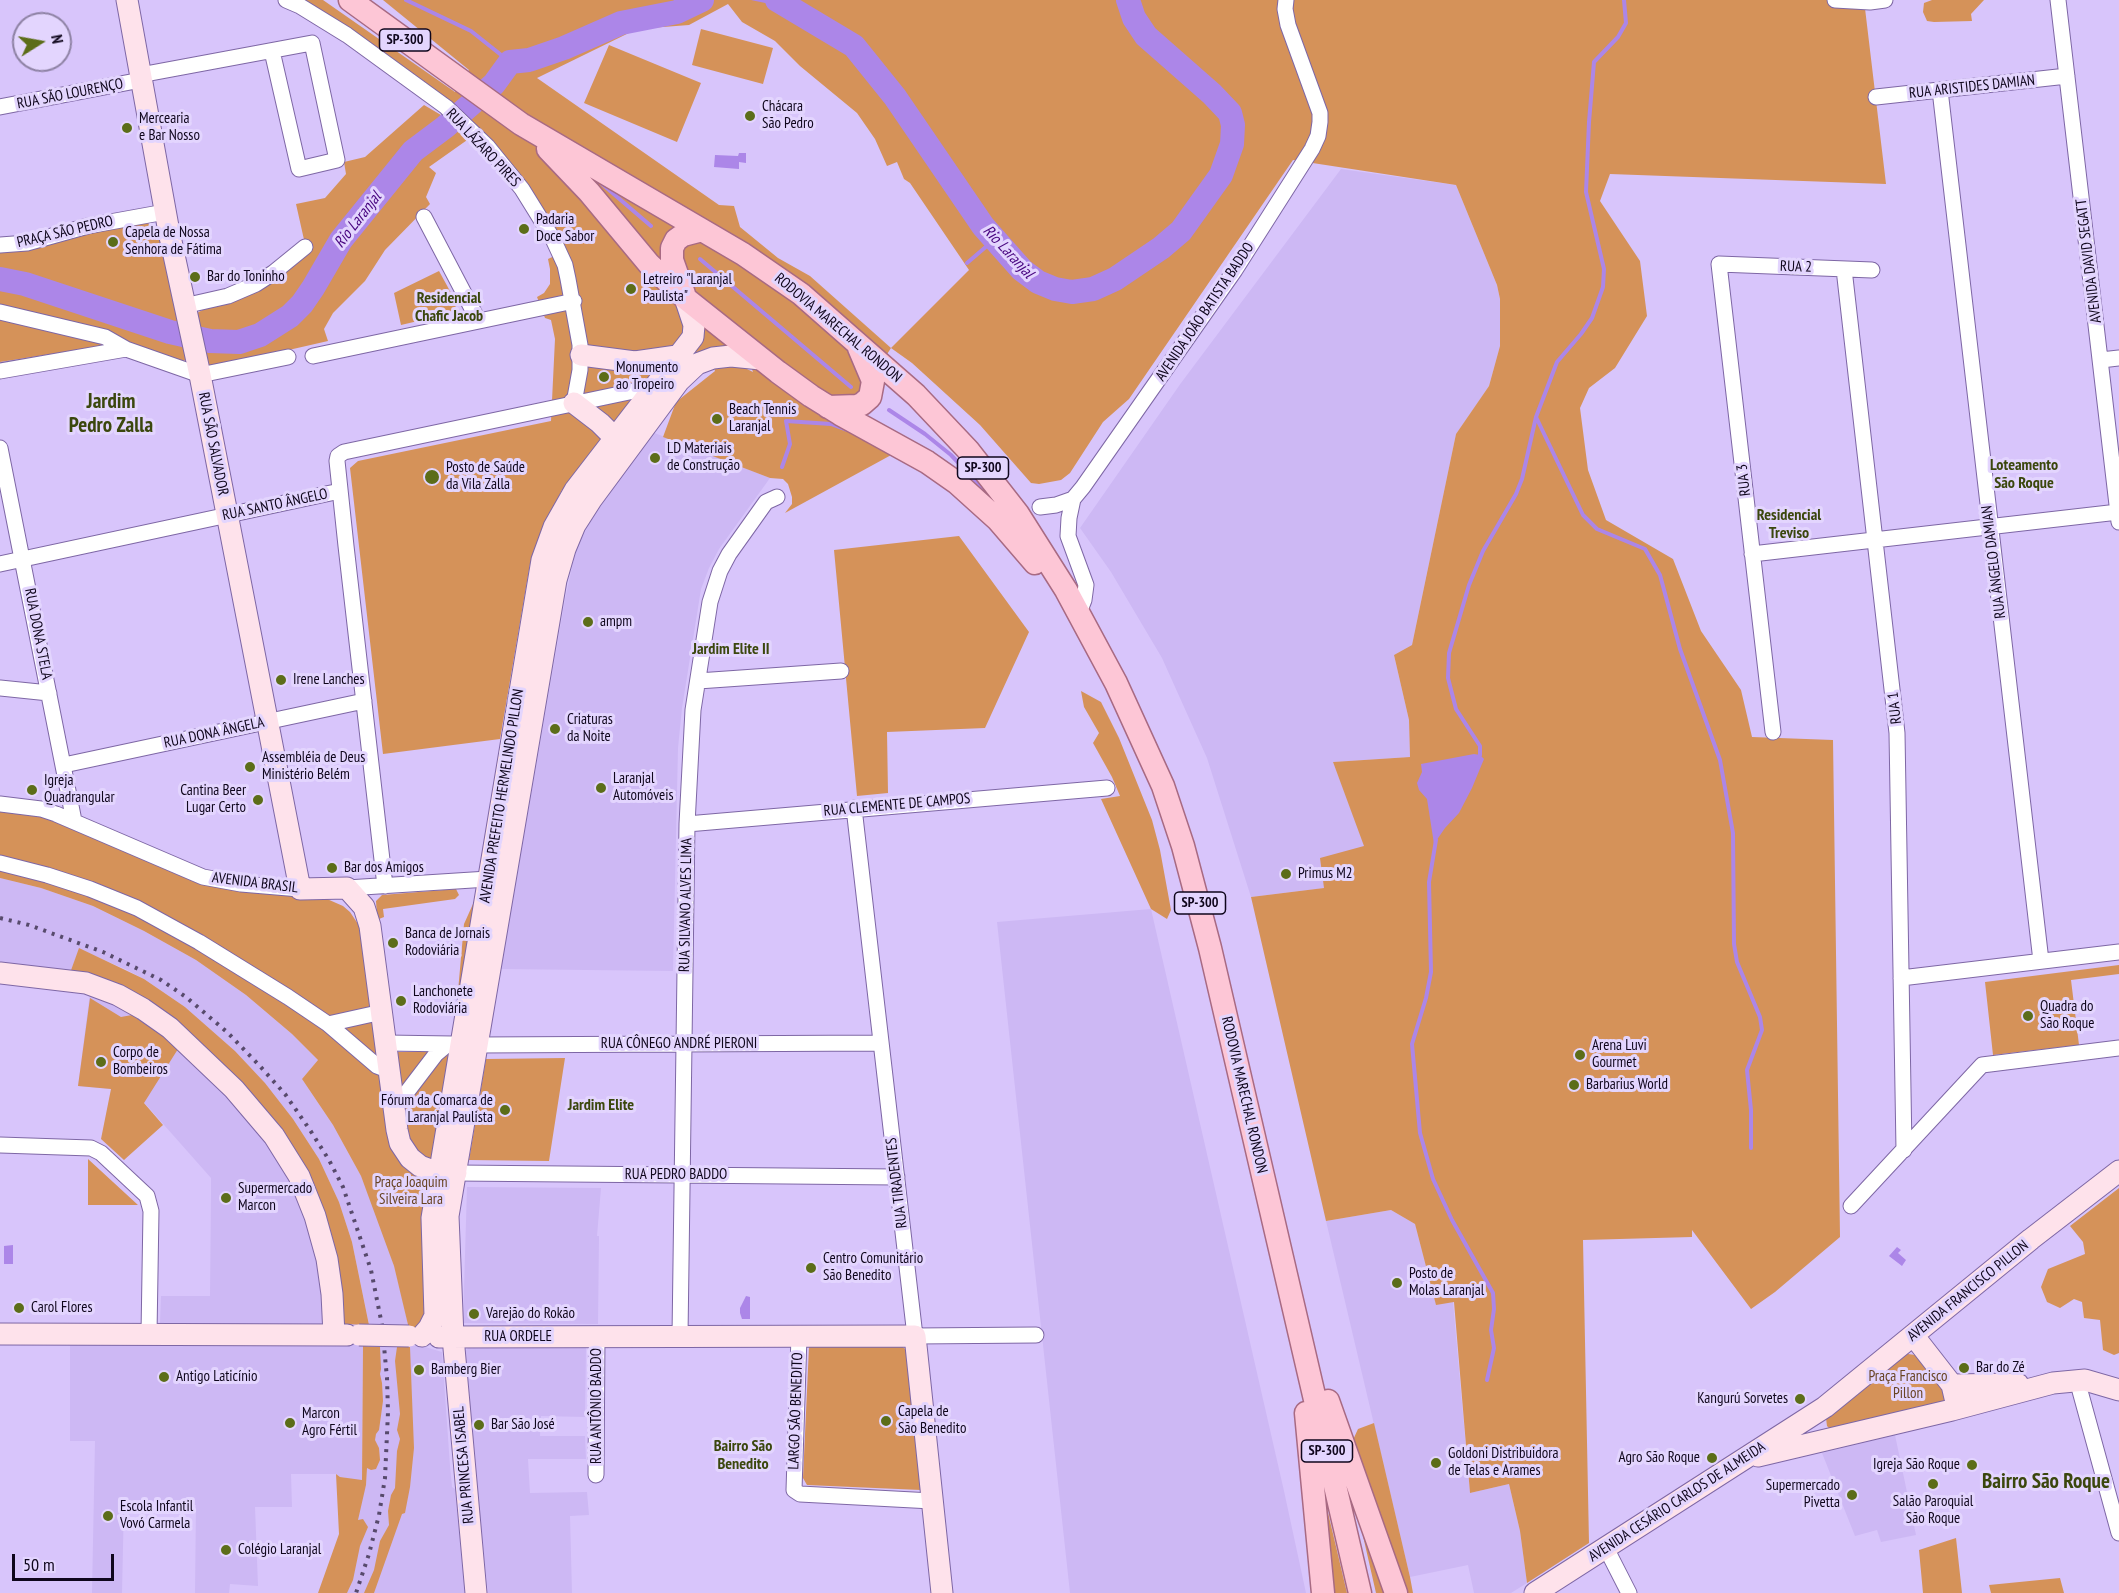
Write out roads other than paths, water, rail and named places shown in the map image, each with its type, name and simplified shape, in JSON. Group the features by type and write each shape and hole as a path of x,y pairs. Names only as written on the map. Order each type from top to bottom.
{"main road":[{"name":"RUA SÃO SALVADOR","path":"127,0 165,212 200,375 300,889"},
{"name":"RODOVIA MARECHAL RONDON","path":"350,0 514,118 743,254 787,284 916,394 985,469 1018,513 1066,590 1111,673 1163,786 1183,846 1210,948 1360,1593"},
{"name":"RODOVIA MARECHAL RONDON","path":"514,118 589,192 657,272 686,298 761,359 828,407 927,462 971,495 1010,533 1078,615"},
{"path":"686,298 672,260 672,248 682,235 702,230"},
{"name":"AVENIDA PREFEITO HERMELINDO PILLON","path":"551,562 575,525 653,387 690,341 694,331 686,298"},
{"path":"828,407 857,406 870,397 873,381 858,345"},
{"path":"581,355 635,362 677,356"},
{"name":"AVENIDA PREFEITO HERMELINDO PILLON","path":"415,1336 434,1320 436,1311 440,1225 462,1044 486,947 551,562 554,527 598,459 621,444 697,364 719,357 761,359"},
{"path":"574,403 621,444"},
{"path":"574,403 591,430 598,459"},
{"path":"347,888 359,900 369,918 398,1137 406,1153 420,1166 448,1173"},
{"name":"AVENIDA BRASIL","path":"300,889 347,888"},
{"path":"0,973 86,983 118,995 170,1028 234,1089 278,1142 302,1184 315,1216 327,1259 334,1335"},
{"name":"AVENIDA FRANCISCO PILLON","path":"1818,1411 2119,1171"},
{"name":"AVENIDA PREFEITO HERMELINDO PILLON","path":"440,1225 453,1337"},
{"path":"1294,1310 1323,1593"},
{"path":"1294,1310 1396,1593"},
{"name":"RUA ORDELE","path":"0,1334 453,1337 915,1336"},
{"path":"1913,1335 1952,1385 1955,1395 1953,1410"},
{"name":"RUA TIRADENTES","path":"915,1336 942,1593"},
{"name":"RUA PRINCESA ISABEL","path":"453,1337 476,1593"},
{"path":"1952,1385 2052,1383 2077,1380 2094,1382 2119,1390"},
{"path":"1743,1459 1953,1410 2052,1383"},
{"path":"1818,1411 1816,1417 1818,1428 1825,1437 1830,1439"},
{"name":"AVENIDA CESÁRIO CARLOS DE ALMEIDA","path":"1535,1593 1818,1411"}],"street":[{"name":"RUA LÁZARO PIRES","path":"286,0 347,35 446,107 469,128 513,176 539,214 565,265 574,301 581,355 574,403"},
{"name":"AVENIDA JOÃO BATISTA BADDO","path":"1072,499 1083,487 1235,270 1318,136 1320,112 1288,25 1286,0"},
{"path":"1835,0 1870,2 1885,0"},
{"name":"AVENIDA DAVID SEGATT","path":"2058,0 2118,517"},
{"name":"RUA SÃO LOURENÇO","path":"0,107 140,78 272,51 312,43 337,160 299,168 272,51"},
{"name":"RUA ARISTIDES DAMIAN","path":"1876,98 2067,76"},
{"name":"RUA ÂNGELO DAMIAN","path":"1940,90 2041,961"},
{"name":"PRAÇA SÃO PEDRO","path":"0,245 27,243 81,227 165,212"},
{"path":"424,217 478,320"},
{"path":"186,314 256,284 305,247"},
{"name":"RUA 2","path":"1719,264 1872,270"},
{"name":"RUA 3","path":"1719,264 1773,732"},
{"name":"RUA 1","path":"1844,268 1897,733 1904,1150"},
{"path":"313,356 574,301"},
{"path":"0,312 105,337 126,349 200,375 288,357"},
{"path":"0,371 126,349"},
{"path":"2101,360 2119,358"},
{"name":"RUA SANTO ÂNGELO","path":"0,564 340,491 337,461 338,456 344,452 653,387"},
{"name":"RUA DONA STELA","path":"0,448 74,821"},
{"path":"340,491 385,886"},
{"name":"RUA SILVANO ALVES LIMA","path":"680,1336 690,746 710,602 720,571 729,554 766,502 777,497"},
{"path":"1040,507 1056,505 1072,499 1068,536 1086,585 1084,600 1078,615"},
{"path":"1752,554 1990,526 2118,517"},
{"path":"698,681 841,670"},
{"path":"0,688 49,693"},
{"name":"RUA DONA ÂNGELA","path":"64,765 364,701"},
{"name":"RUA CLEMENTE DE CAMPOS","path":"687,824 1107,788"},
{"name":"AVENIDA BRASIL","path":"0,804 41,809 204,877 230,883 300,889"},
{"name":"RUA TIRADENTES","path":"854,808 915,1336"},
{"path":"0,863 82,886 137,908 200,942 328,1024 377,1066 390,1071"},
{"name":"AVENIDA BRASIL","path":"347,888 497,881"},
{"path":"1901,978 2119,952"},
{"path":"328,1024 382,1012"},
{"path":"386,1043 462,1044"},
{"name":"RUA CÔNEGO ANDRÉ PIERONI","path":"462,1044 881,1043"},
{"path":"394,1109 436,1054 462,1044"},
{"path":"1851,1206 1982,1065 2119,1048"},
{"path":"0,1145 91,1148 101,1153 147,1196 151,1211 149,1334"},
{"name":"RUA PEDRO BADDO","path":"448,1173 897,1177"},
{"name":"RUA ORDELE","path":"915,1336 1036,1335"},
{"name":"RUA ANTÔNIO BADDO","path":"596,1474 597,1336"},
{"name":"LARGO SÃO BENEDITO","path":"800,1336 794,1490 800,1494 932,1501"},
{"path":"2077,1380 2119,1533"},
{"path":"1606,1548 1629,1593"}],"waterway":[{"path":"406,0 471,31 510,62"},
{"name":"Rio Laranjal","path":"0,279 25,284 170,332 210,341 239,342 260,335 290,316 302,304 341,240 413,151 445,127 494,84 510,62 529,60 564,48 621,23 677,12 702,0"},
{"name":"Rio Laranjal","path":"777,0 854,46 895,97 983,226 1022,270 1038,282 1055,289 1072,292 1093,289 1115,279 1161,248 1181,231 1221,175 1232,144 1233,125 1230,113 1212,94 1146,36 1134,18 1128,0"},
{"path":"1477,759 1480,755 1480,746 1456,709 1448,678 1449,653 1469,585 1483,551 1516,494 1522,479 1536,417 1557,362 1592,318 1603,287 1604,269 1586,192 1589,122 1594,62 1618,37 1626,23 1624,0"},
{"path":"602,184 651,226"},
{"path":"967,263 995,239"},
{"path":"700,259 851,387"},
{"path":"889,410 951,455 988,494"},
{"path":"1536,417 1583,515 1597,529 1645,549 1660,575 1680,649 1720,760 1733,833 1734,944 1737,962 1760,1017 1762,1030 1747,1070 1751,1110 1751,1148"},
{"path":"782,467 790,444 786,421 831,424 847,430"},
{"path":"1436,840 1429,882 1431,972 1412,1044 1420,1133 1433,1179 1452,1220 1493,1293 1494,1309 1491,1330 1494,1348 1487,1380"}],"railway":[{"path":"0,918 29,925 103,952 161,980 186,997 227,1032 285,1094 329,1160 343,1187 371,1270 382,1325 387,1378 385,1478 379,1515 356,1593"}],"place":[{"name":"Chácara São Pedro","path":"750,116"},
{"name":"Mercearia e Bar Nosso","path":"127,128"},
{"name":"Padaria Doce Sabor","path":"524,229"},
{"name":"Capela de Nossa Senhora de Fátima","path":"113,242"},
{"name":"Bar do Toninho","path":"195,277"},
{"name":"Letreiro \"Laranjal Paulista\"","path":"631,289"},
{"name":"Monumento ao Tropeiro","path":"604,377"},
{"name":"Beach Tennis Laranjal","path":"717,419"},
{"name":"LD Materiais de Construção","path":"655,458"},
{"name":"Posto de Saúde da Vila Zalla","path":"432,477"},
{"name":"ampm","path":"588,622"},
{"name":"Irene Lanches","path":"281,680"},
{"name":"Criaturas da Noite","path":"555,729"},
{"name":"Assembléia de Deus Ministério Belém","path":"250,767"},
{"name":"Laranjal Automóveis","path":"601,788"},
{"name":"Igreja Quadrangular","path":"32,790"},
{"name":"Cantina Beer Lugar Certo","path":"258,800"},
{"name":"Bar dos Amigos","path":"332,868"},
{"name":"Primus M2","path":"1286,874"},
{"name":"Banca de Jornais Rodoviária","path":"393,943"},
{"name":"Lanchonete Rodoviária","path":"401,1001"},
{"name":"Quadra do São Roque","path":"2028,1016"},
{"name":"Arena Luvi Gourmet","path":"1580,1055"},
{"name":"Corpo de Bombeiros","path":"101,1062"},
{"name":"Barbarius World","path":"1574,1085"},
{"name":"Fórum da Comarca de Laranjal Paulista","path":"505,1110"},
{"name":"Supermercado Marcon","path":"226,1198"},
{"name":"Centro Comunitário São Benedito","path":"811,1268"},
{"name":"Posto de Molas Laranjal","path":"1397,1283"},
{"name":"Carol Flores","path":"19,1308"},
{"name":"Varejão do Rokão","path":"474,1314"},
{"name":"Bar do Zé","path":"1964,1368"},
{"name":"Bamberg Bier","path":"419,1370"},
{"name":"Antigo Laticínio","path":"164,1377"},
{"name":"Kangurú Sorvetes","path":"1800,1399"},
{"name":"Capela de São Benedito","path":"886,1421"},
{"name":"Marcon Agro Fértil","path":"290,1423"},
{"name":"Bar São José","path":"479,1425"},
{"name":"Agro São Roque","path":"1712,1458"},
{"name":"Goldoni Distribuidora de Telas e Arames","path":"1436,1463"},
{"name":"Igreja São Roque","path":"1972,1465"},
{"name":"Salão Paroquial São Roque","path":"1933,1484"},
{"name":"Supermercado Pivetta","path":"1852,1495"},
{"name":"Escola Infantil Vovó Carmela","path":"108,1516"},
{"name":"Colégio Laranjal","path":"226,1550"}],"district":[{"name":"Residencial Chafic Jacob","path":"449,307"},
{"name":"Jardim Pedro Zalla","path":"111,414"},
{"name":"Loteamento São Roque","path":"2024,474"},
{"name":"Residencial Treviso","path":"1789,524"},
{"name":"Jardim Elite II","path":"731,649"},
{"name":"Jardim Elite","path":"601,1105"},
{"name":"Bairro São Benedito","path":"743,1455"},
{"name":"Bairro São Roque","path":"2046,1482"}],"park label":[{"name":"Praça Joaquim Silveira Lara","path":"411,1192"},
{"name":"Praça Francisco Pillon","path":"1908,1386"}]}
